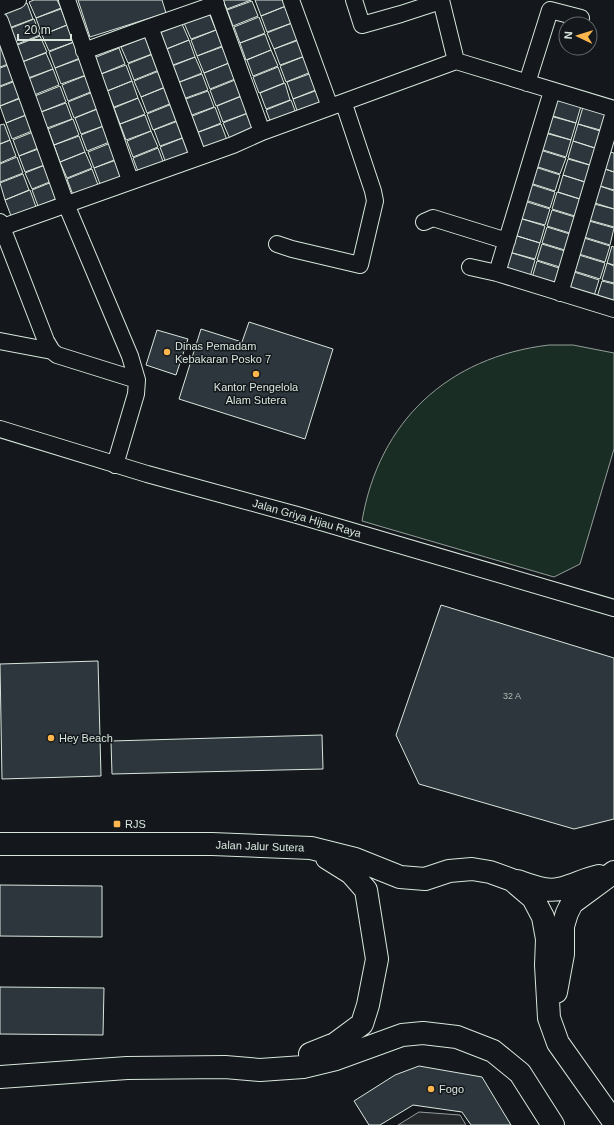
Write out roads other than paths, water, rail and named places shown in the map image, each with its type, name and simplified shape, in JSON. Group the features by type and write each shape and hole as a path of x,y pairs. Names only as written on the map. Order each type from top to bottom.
{"main road":[{"name":"Jalan Jalur Sutera","path":"0,844 212,844 311,848 355,859 400,877 425,879 449,870 472,869 490,872 546,890 562,888 584,879 611,873"},
{"path":"225,1067 256,1055 307,1055 335,1044 362,1024 368,1005 377,959 366,890 351,873 311,848"},
{"name":"Jalan Jalur Sutera","path":"549,1018 559,980 563,954 563,926 567,913 572,903 611,873"},
{"name":"Jalan Jalur Sutera","path":"512,880 533,898 543,917 547,939 546,964 549,1018"},
{"path":"549,1018 558,1043 614,1122"},
{"path":"0,1077 127,1068 225,1067 260,1070 303,1067 336,1059 402,1035 424,1032 457,1037 493,1051 520,1073 553,1125"}],"street":[{"path":"0,7 18,0"},
{"path":"67,0 130,180"},
{"path":"278,244 292,249 360,265 375,201 373,191 291,0"},
{"path":"354,0 362,25 401,14 441,0 456,61"},
{"path":"84,51 215,2 262,132"},
{"path":"527,83 550,10 573,16"},
{"path":"0,21 66,204 130,356 137,380 136,394 116,465"},
{"path":"150,27 198,156"},
{"path":"137,380 57,355 52,351 46,341 1,226 233,145 262,132 456,61 614,110 560,292"},
{"path":"497,273 552,91"},
{"path":"424,222 433,218 507,241"},
{"path":"470,267 497,273 614,309"},
{"path":"0,341 52,351"},
{"name":"Jalan Griya Hijau Raya","path":"0,429 116,465 304,517 614,608"}],"place":[{"name":"Dinas Pemadam Kebakaran Posko 7","path":"167,352"},
{"name":"Kantor Pengelola Alam Sutera","path":"256,374"},
{"name":"Hey Beach","path":"51,738"},
{"name":"RJS","path":"117,824"},
{"name":"Fogo","path":"431,1089"}]}
